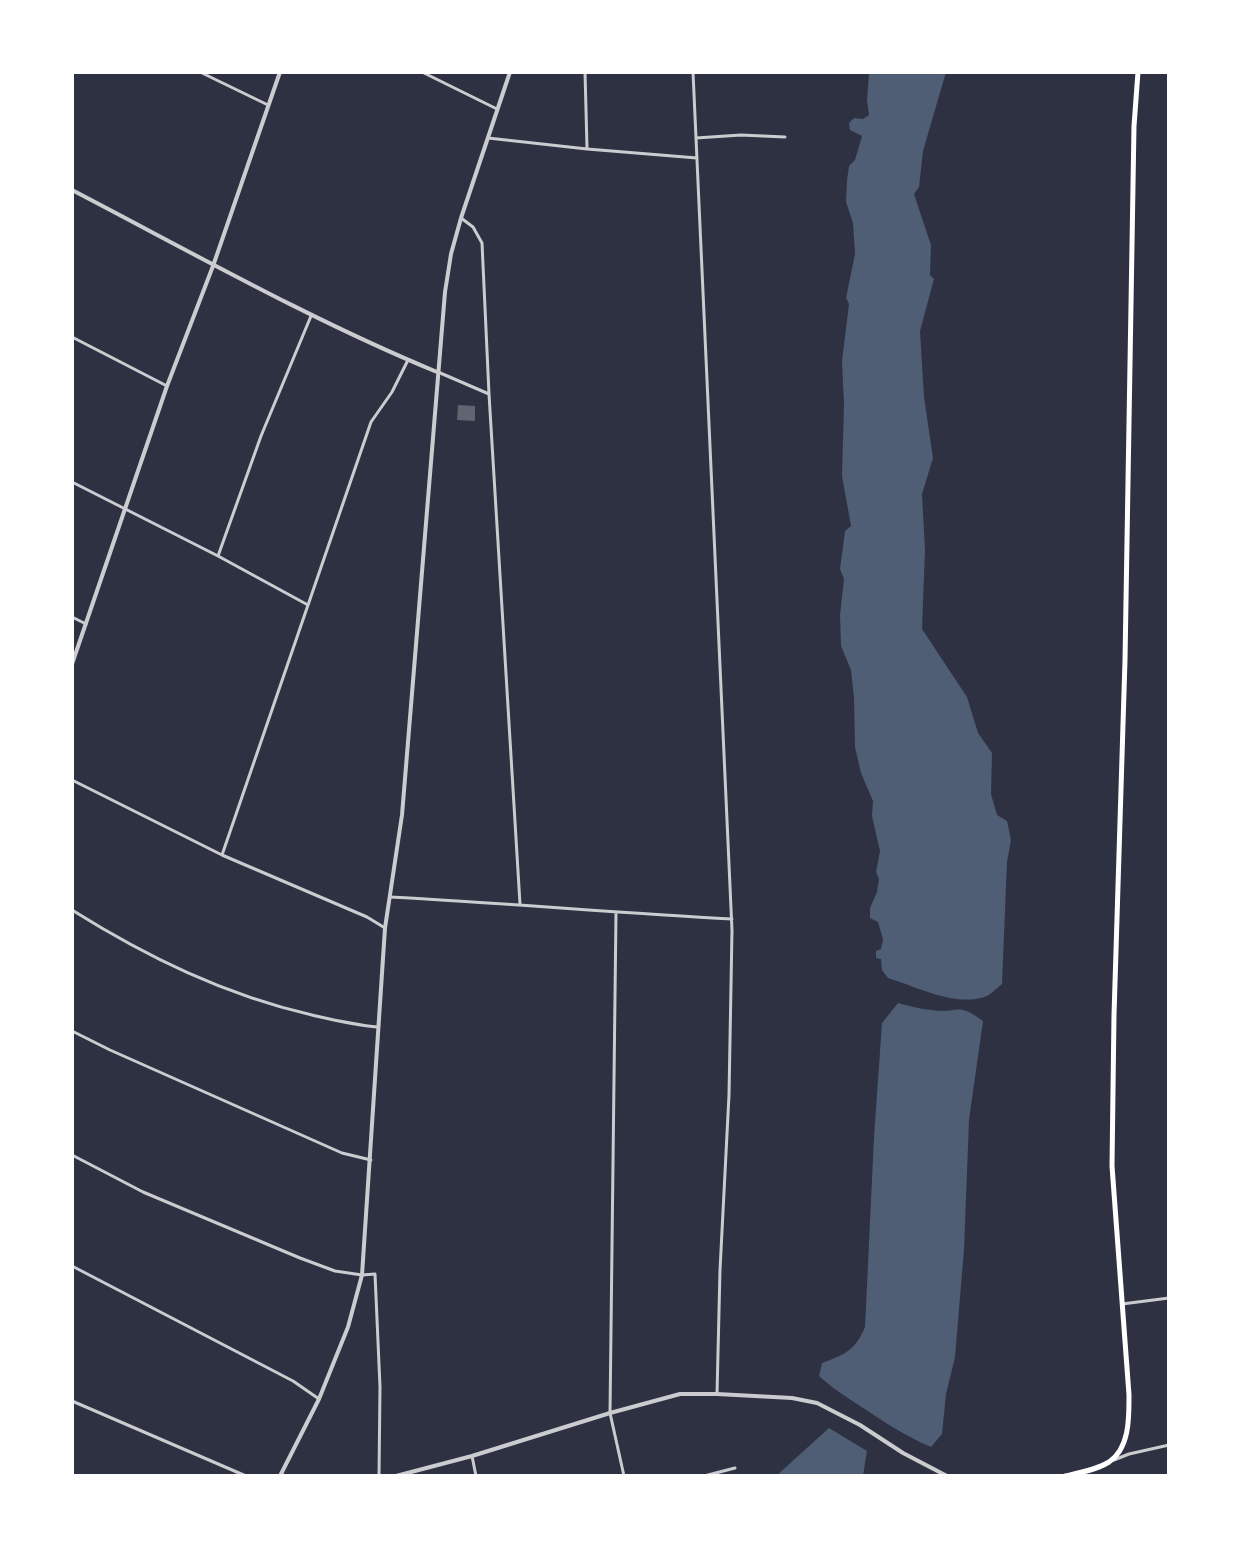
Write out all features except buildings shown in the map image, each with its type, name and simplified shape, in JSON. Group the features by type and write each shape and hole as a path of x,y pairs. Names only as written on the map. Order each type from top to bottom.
{"main road":[{"path":"1065,1476 1111,1461 1123,1443 1129,1421 1112,1166 1134,126 1138,72"}],"street":[{"path":"200,72 268,105"},
{"path":"72,664 167,386 213,266 280,72"},
{"path":"422,72 497,109"},
{"path":"280,1476 319,1399 348,1327 362,1275 385,928 402,815 437,372 449,267 461,218 510,72"},
{"path":"585,72 587,149"},
{"path":"693,72 732,919 729,1095 717,1394"},
{"path":"696,138 741,135 785,137"},
{"path":"488,138 697,158"},
{"path":"72,190 311,316 489,394"},
{"path":"461,218 473,227 482,243 520,904"},
{"path":"218,556 261,436 311,316"},
{"path":"72,337 167,386"},
{"path":"222,855 371,422 392,392 408,360"},
{"path":"72,482 308,605"},
{"path":"72,617 86,624"},
{"path":"72,780 222,855 367,917 385,928"},
{"path":"390,897 732,919"},
{"path":"72,910 148,954 237,994 357,1026 378,1027"},
{"path":"616,913 610,1413 624,1476"},
{"path":"72,1031 342,1153 371,1160"},
{"path":"72,1155 143,1192 261,1243 335,1271 375,1274 379,1476"},
{"path":"72,1266 293,1381 319,1399"},
{"path":"1122,1304 1169,1298"},
{"path":"396,1476 680,1394 717,1394 792,1398 817,1403 947,1476"},
{"path":"72,1401 246,1476"},
{"path":"1111,1461 1169,1445"},
{"path":"472,1456 476,1476"},
{"path":"704,1476 735,1468"}],"water":[{"path":"871,72 946,72 923,151 919,187 914,194 931,245 930,275 934,279 920,331 924,397 933,458 922,494 925,550 922,629 967,697 978,733 992,753 991,794 997,815 1007,821 1011,840 1007,862 1002,984 987,996 975,999 937,995 888,978 882,970 881,959 876,958 876,951 881,949 883,939 878,922 870,918 879,879 876,872 880,851 872,816 873,801 861,773 855,747 851,670 841,646 844,579 840,569 845,531 851,526 842,476 842,361 849,304 846,298 855,254 853,223 846,202 847,180 849,166 855,160 862,136 850,130 849,123 854,118 863,119 869,115 867,100"},
{"path":"898,1003 928,1010 967,1011 983,1021 969,1120 964,1250 955,1357 946,1394 942,1434 931,1447 886,1423 819,1376 822,1363 849,1350 865,1327 882,1023"},
{"path":"829,1428 867,1451 863,1476 776,1476"}]}
